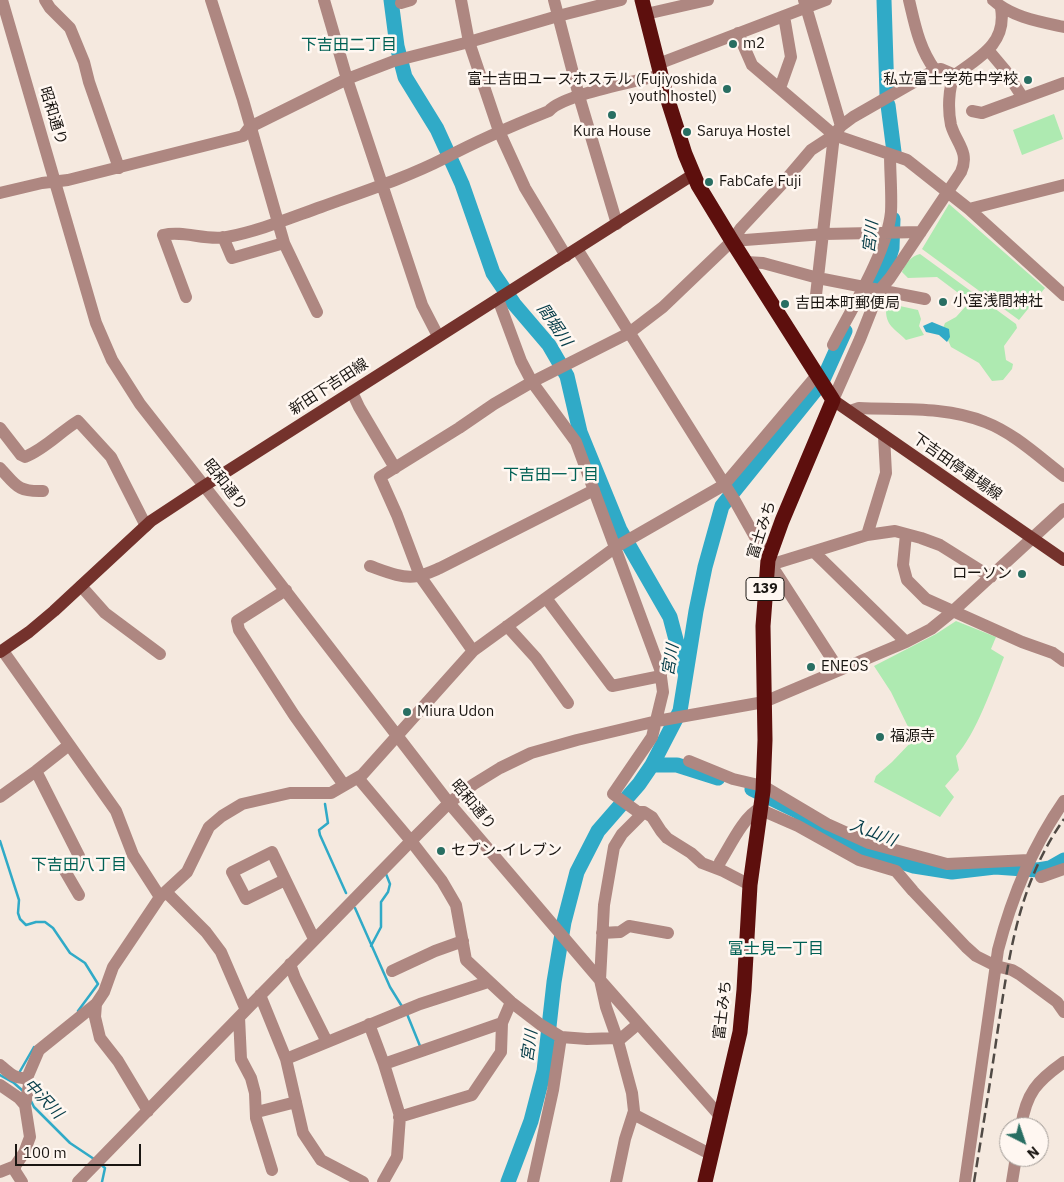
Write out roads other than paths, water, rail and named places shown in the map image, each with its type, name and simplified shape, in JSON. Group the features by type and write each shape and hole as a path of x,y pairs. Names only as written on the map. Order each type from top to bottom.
{"highway":[{"path":"644,7 685,154 694,174 732,241 831,396"},
{"name":"富士みち","path":"705,1182 740,1032 750,885 762,798 764,702 762,626 771,562 782,521 831,396"}],"main road":[{"name":"新田下吉田線","path":"2,652 42,622 146,526 204,486 694,174"},
{"name":"下吉田停車場線","path":"831,396 884,436 1064,560"}],"street":[{"name":"昭和通り","path":"2,0 96,323 112,360 140,404 286,590 449,803 600,980"},
{"path":"45,0 50,8 70,28 84,62 119,168"},
{"path":"211,0 284,244 317,312"},
{"path":"324,0 346,79 422,306 438,336"},
{"path":"461,0 469,42 499,131 526,188 629,333 839,670"},
{"path":"554,0 579,96 616,224"},
{"path":"0,193 119,168 243,136 250,127 346,79 400,60 621,0"},
{"path":"644,7 708,0"},
{"path":"186,297 163,235 175,232 213,239 278,223 382,185 445,158 499,131 549,111 554,106 660,69 738,33 784,16 806,4 826,0"},
{"path":"909,0 918,39 926,57 935,70"},
{"path":"806,4 838,130 815,304"},
{"path":"997,4 1036,20 1064,27"},
{"path":"831,396 860,340 879,291 890,278 961,172 964,164 964,155 951,124 949,93 955,75 989,50 1003,18 997,4"},
{"path":"780,88 791,57 784,16"},
{"path":"738,33 752,65 780,88 838,130 890,154 908,160 969,209 1064,294"},
{"path":"989,50 1023,98"},
{"path":"473,651 420,576 380,477 532,382 629,333 663,307 732,241 741,228 811,150 853,117 935,70 942,69 955,75"},
{"path":"972,111 982,113 1064,83"},
{"path":"833,344 875,264 887,232 891,213 890,154"},
{"path":"969,209 1064,186"},
{"path":"732,241 824,234 921,232"},
{"path":"223,237 232,258 284,244"},
{"path":"746,262 763,263 818,278 925,300"},
{"path":"503,296 521,361 532,382 576,442 594,490 622,544 660,669 663,692 652,737 613,794 652,817 667,838 691,853 702,863 750,885"},
{"path":"0,1172 15,1166 24,1153 30,1138 25,1105 29,1084 27,1078 35,1057 43,1045 59,1036 96,1004 104,992 113,967 163,895 187,872 209,827 222,816 242,804 290,793 331,793 358,778 473,651 622,544 725,487 818,376"},
{"path":"352,392 395,468"},
{"path":"850,411 859,408 947,412 985,422 1005,432 1064,476"},
{"path":"0,428 21,455 25,457 36,452 78,421 111,457 146,526"},
{"path":"867,535 886,473 884,436"},
{"path":"0,468 21,489 25,491 43,491"},
{"path":"370,566 388,573 412,577 420,576 440,568 594,490"},
{"path":"78,1182 411,840 449,803 474,784 500,768 531,754 577,740 657,721 764,702 906,642 931,629 952,612 1064,509"},
{"path":"771,562 814,552 867,535 895,531 940,545 991,577"},
{"path":"906,534 903,565 907,580 926,599 1022,642 1053,653 1064,661"},
{"path":"814,552 906,642"},
{"path":"81,586 105,613 160,654"},
{"path":"286,590 237,621 239,630 294,714 344,785"},
{"path":"546,598 612,686 661,676"},
{"path":"507,626 536,658 568,703"},
{"path":"2,652 116,811 133,856 163,895 206,932 221,952 242,1013 240,1060 251,1078 260,1131 272,1170"},
{"path":"0,797 69,745"},
{"path":"689,761 733,779 762,798 798,826 859,860 897,869 913,891 976,956 996,966 1019,974 1057,1002 1064,1012"},
{"path":"36,771 79,856 78,860 65,871 79,895"},
{"path":"358,778 411,840 442,881 456,905 466,960 488,982 541,1025 560,1036 618,1040 638,1024"},
{"path":"762,798 869,843 946,864 1026,865"},
{"path":"718,869 720,862 744,822 759,809 762,798"},
{"path":"965,1182 998,950 1007,915 1026,865 1048,824 1064,801"},
{"path":"616,1182 625,1139 634,1111 632,1093 618,1040 606,1007 600,980 602,934 604,905 614,848 622,834 641,812"},
{"path":"897,869 899,852"},
{"path":"1041,877 1064,869"},
{"path":"285,880 314,939"},
{"path":"602,934 620,932 629,926 668,933"},
{"path":"392,971 435,951 463,941"},
{"path":"290,964 327,1042"},
{"path":"600,980 720,1116"},
{"path":"286,1059 404,1010 488,982"},
{"path":"260,995 286,1059 303,1133 321,1160 363,1182"},
{"path":"400,1117 472,1095 501,1052 502,1023 511,1002"},
{"path":"96,1004 95,1017 100,1038 118,1061 148,1111"},
{"path":"384,1064 502,1023"},
{"path":"369,1024 384,1064 400,1117 397,1157 383,1182"},
{"path":"533,1182 554,1090 560,1036"},
{"path":"1022,1117 1027,1099 1047,1074 1064,1062"},
{"path":"0,1065 13,1076 23,1079 27,1078"},
{"path":"0,1085 19,1098 25,1105"},
{"path":"257,1112 296,1102"},
{"path":"634,1114 710,1154"},
{"path":"15,1166 15,1171 22,1182"},
{"path":"1012,1182 1014,1167"}],"water":[{"path":"932,322 949,329 950,337 947,342 939,335 926,332 923,326"}],"waterway":[{"name":"間堀川","path":"391,0 397,46 405,77 437,129 462,184 493,273 514,304 549,345 567,376 580,432 620,530 670,617 684,670"},
{"name":"宮川","path":"884,0 887,95"},
{"name":"宮川","path":"888,105 894,152"},
{"name":"宮川","path":"864,298 889,258 892,248 893,219"},
{"name":"宮川","path":"508,1182 531,1121 544,1071 554,982 564,922 577,872 598,831 639,784 652,765 680,711 705,567 722,506 822,382 845,331"},
{"name":"入山川","path":"652,765 677,765 718,778"},
{"name":"入山川","path":"752,789 797,811 846,844 914,866 952,872 995,867 1038,870 1050,868 1064,860"},
{"path":"325,804 328,823 319,830 320,835 346,893"},
{"path":"0,841 19,900 18,913 20,919 26,925 45,922 53,928 70,953 85,963 98,984 78,1011"},
{"path":"371,946 381,927 381,902 388,892 390,884 386,874"},
{"path":"355,908 390,987 403,1008"},
{"path":"407,1014 420,1046"},
{"path":"19,1073 34,1047"},
{"name":"中沢川","path":"0,1075 23,1091"},
{"name":"中沢川","path":"31,1101 34,1107 70,1143 94,1159"},
{"name":"中沢川","path":"100,1164 105,1168 102,1182"}],"railway":[{"path":"974,1182 1006,978 1017,923 1035,870 1048,844 1064,819"}],"place":[{"name":"m2","path":"733,44"},
{"name":"私立富士学苑中学校","path":"1028,80"},
{"name":"富士吉田ユースホステル (Fujiyoshida youth hostel)","path":"727,89"},
{"name":"Kura House","path":"612,115"},
{"name":"Saruya Hostel","path":"687,132"},
{"name":"FabCafe Fuji","path":"709,182"},
{"name":"小室浅間神社","path":"943,302"},
{"name":"吉田本町郵便局","path":"785,304"},
{"name":"ローソン","path":"1022,574"},
{"name":"ENEOS","path":"811,667"},
{"name":"Miura Udon","path":"407,712"},
{"name":"福源寺","path":"880,737"},
{"name":"セブン-イレブン","path":"441,851"}],"district":[{"name":"下吉田二丁目","path":"349,45"},
{"name":"下吉田一丁目","path":"551,475"},
{"name":"下吉田八丁目","path":"79,865"},
{"name":"富士見一丁目","path":"776,949"}]}
